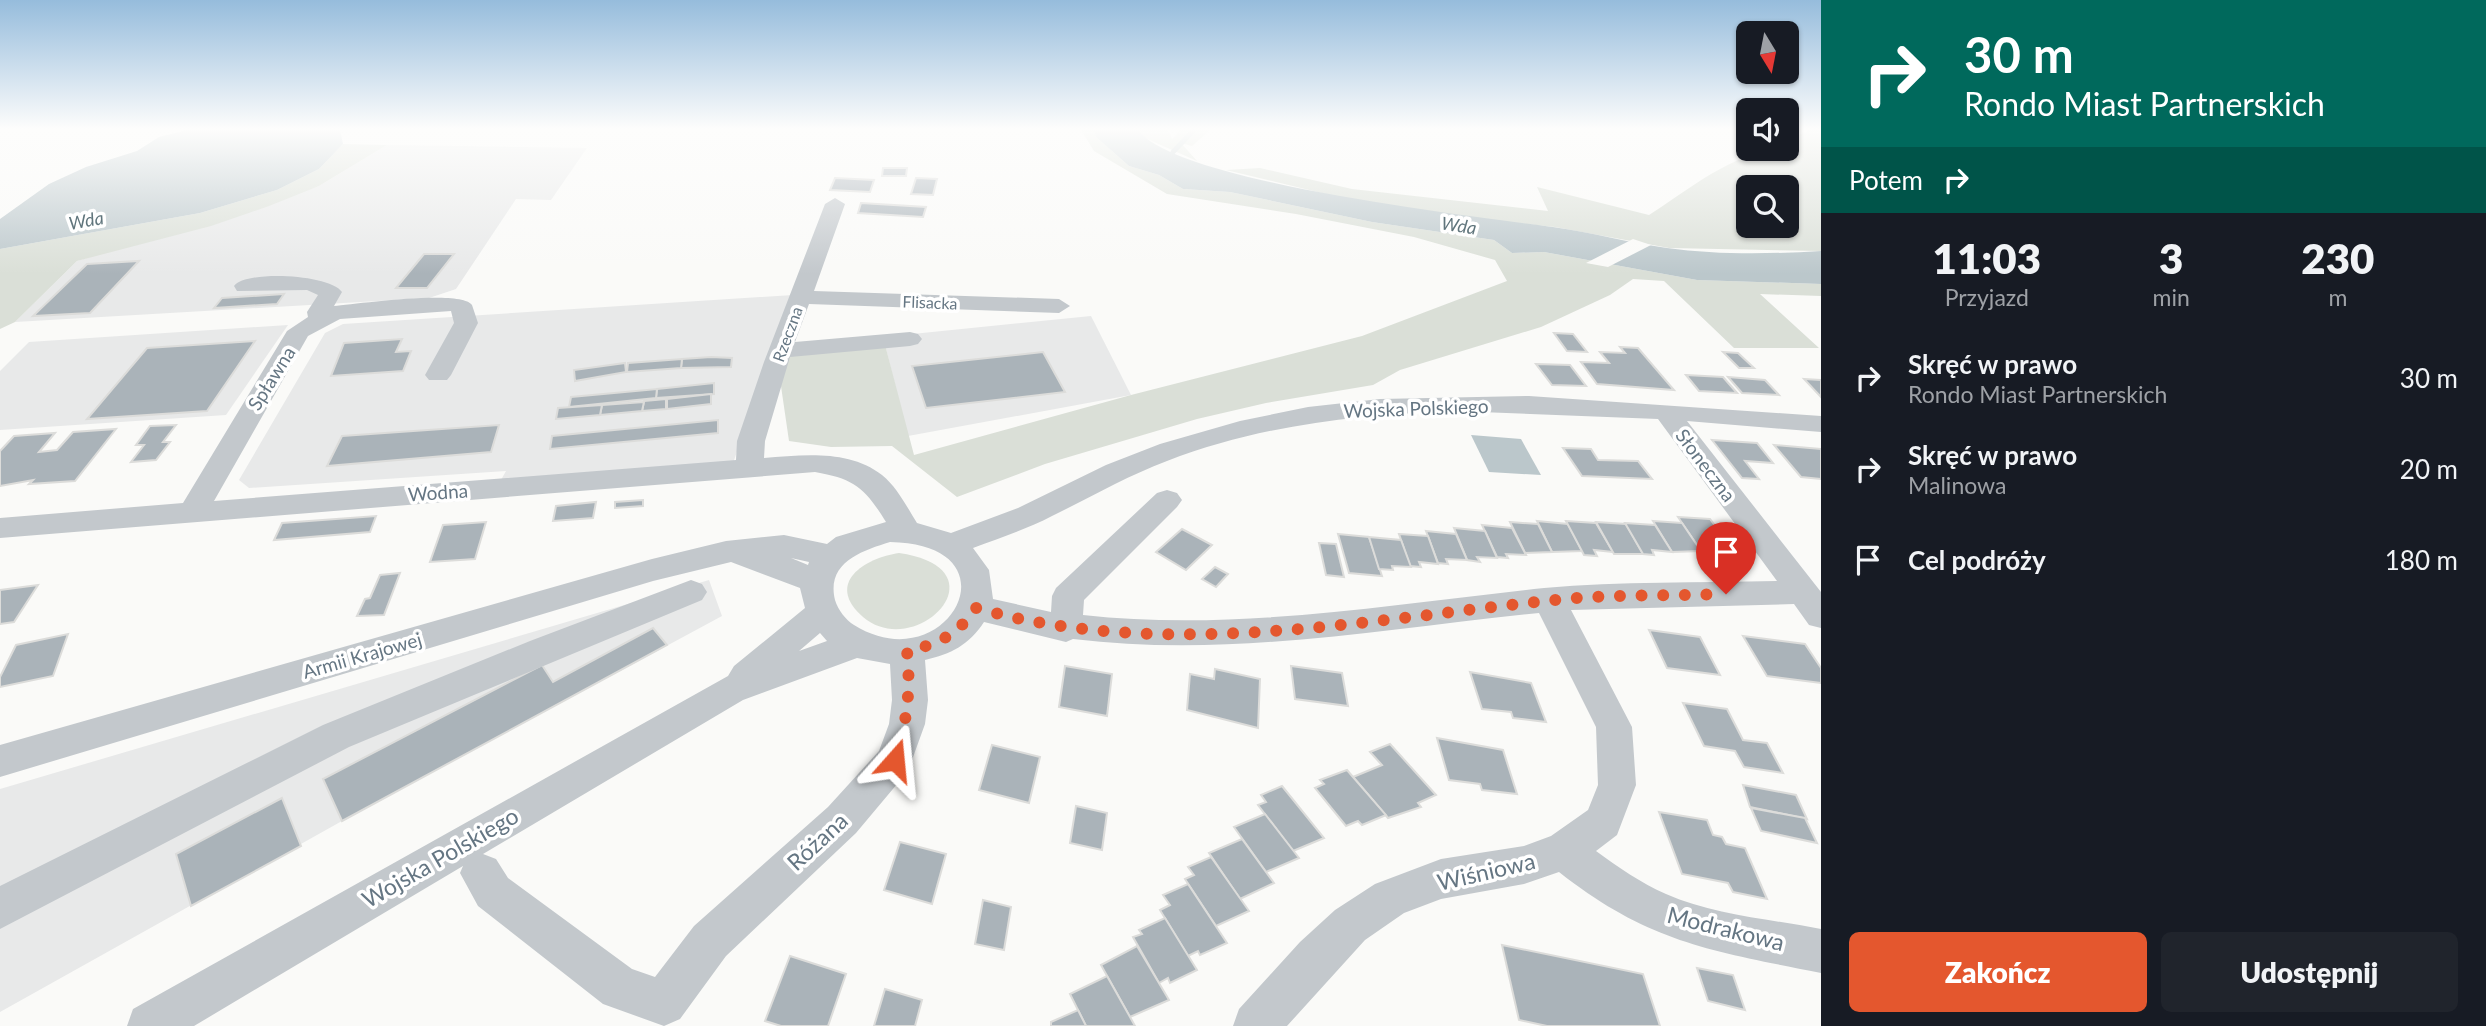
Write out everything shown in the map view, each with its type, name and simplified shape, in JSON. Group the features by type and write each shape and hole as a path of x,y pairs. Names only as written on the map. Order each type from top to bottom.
{"street":[{"name":"Rzeczna","path":"750,467 751,441 780,351 835,204"},
{"path":"246,286 310,283 331,292 319,312 320,321"},
{"name":"Flisacka","path":"800,298 1059,306"},
{"name":"Spławna","path":"193,512 299,331 335,313 438,304 461,305 466,323 438,375"},
{"path":"780,351 910,339"},
{"name":"Wojska Polskiego","path":"949,545 1029,515 1129,466 1192,442 1297,417 1418,405 1473,405 1821,424"},
{"name":"Słoneczna","path":"1668,414 1811,604"},
{"name":"Wodna","path":"0,528 815,463 853,469 874,480"},
{"path":"874,480 907,532"},
{"path":"871,535 874,480"},
{"path":"1066,629 1068,596 1167,500"},
{"name":"Wojska Polskiego","path":"974,569 1029,515"},
{"path":"907,532 949,545 974,569 980,588 976,608 962,629 938,644 907,651 881,650 856,644 834,631 823,584 849,544 871,535 907,532"},
{"name":"Armii Krajowej","path":"0,761 652,570 726,552 775,564 823,584"},
{"name":"Wojska Polskiego","path":"730,690 823,584"},
{"path":"0,908 336,736 542,650 691,592"},
{"path":"976,608 1066,629 1221,634 1284,631 1549,600 1811,604"},
{"name":"Wiśniowa","path":"1256,1026 1316,958 1350,925 1390,898 1441,880 1524,865 1564,850 1603,822 1617,785 1615,727 1549,600"},
{"name":"Wojska Polskiego","path":"150,1026 730,690 856,644"},
{"name":"Różana","path":"663,1014 710,941 842,820 895,760 907,724 910,700 907,651"},
{"name":"Modrakowa","path":"1564,850 1607,883 1647,908 1697,926 1821,951"},
{"path":"481,873 493,892 619,988 663,1014"}],"shaded area":[{"path":"301,178 332,178 269,206 211,226 77,261 15,322 0,329 0,249 200,213 277,190"},
{"path":"332,178 566,178 551,200 516,199 456,289 429,298 15,322 77,261 319,186"},
{"path":"1140,178 1164,178 1183,189 1230,192 1372,222 1494,240 1512,253 1544,252 1697,280 1821,284 1821,296 1760,294 1819,348 1734,348 1664,281 1633,279 1610,295 1541,327 1400,370 1373,385 1266,403 1197,419 1045,464 957,497 892,446 831,447 789,441 775,345 883,337 914,455 1131,395 1362,336 1507,281 1495,260 1414,237 1296,214 1167,194"},
{"path":"1259,178 1303,178 1352,189 1548,211 1537,187 1649,215 1705,178 1736,178 1736,238 1799,238 1799,178 1821,178 1821,251 1669,248 1555,227 1467,218 1334,196"},
{"path":"793,295 733,463 501,480 506,471 249,488 239,480 325,333 343,324"},
{"path":"1091,316 1131,395 908,436 883,337"},
{"path":"288,325 226,415 0,430 0,371 29,342"},
{"path":"899,553 931,562 946,576 949,592 941,608 926,621 906,628 884,628 863,617 852,605 847,593 848,583 862,566"},
{"path":"709,580 722,616 342,821 0,1012 0,789"}],"water":[{"name":"Wda","path":"62,178 301,178 277,190 200,213 0,249 0,219 49,184"},
{"name":"Wda","path":"1164,178 1255,178 1332,195 1567,229 1686,250 1744,253 1821,251 1821,284 1697,280 1544,252 1512,253 1494,240 1372,222 1230,192 1183,189"},
{"path":"1471,435 1521,439 1541,475 1489,472"}],"pier":[{"path":"1633,239 1651,245 1608,267 1586,263"}],"building":[{"path":"835,178 874,180 870,192 830,190"},
{"path":"916,178 937,179 933,195 911,194"},
{"path":"861,203 926,207 923,217 858,213"},
{"path":"424,254 454,254 427,288 396,288"},
{"path":"139,261 90,313 33,316 87,264"},
{"path":"284,294 277,304 214,308 222,298"},
{"path":"1554,333 1573,334 1587,352 1567,351"},
{"path":"402,339 396,352 411,351 403,371 331,376 344,343"},
{"path":"255,341 207,411 87,419 147,348"},
{"path":"1620,347 1638,348 1674,390 1597,384 1581,362 1609,363 1600,352 1625,353"},
{"path":"1043,352 1065,392 926,408 912,366"},
{"path":"1723,352 1738,353 1754,368 1739,368"},
{"path":"732,358 731,367 681,368 682,359"},
{"path":"682,359 681,368 627,372 628,363"},
{"path":"625,363 626,372 575,381 574,370"},
{"path":"1536,364 1570,365 1586,386 1552,385"},
{"path":"1686,375 1723,377 1737,393 1699,391"},
{"path":"1728,377 1765,380 1779,395 1742,393"},
{"path":"1804,379 1821,380 1821,397"},
{"path":"714,383 714,394 656,398 657,389"},
{"path":"657,389 656,398 569,407 571,397"},
{"path":"711,394 711,404 667,409 667,399"},
{"path":"666,399 666,409 642,411 644,401"},
{"path":"644,402 642,411 600,415 602,405"},
{"path":"602,405 600,415 556,419 558,408"},
{"path":"718,420 718,433 550,449 552,436"},
{"path":"176,425 163,442 170,442 156,460 131,462 144,445 136,445 150,426"},
{"path":"499,425 491,452 327,466 342,436"},
{"path":"116,429 75,481 29,484 33,480 0,486 0,451 14,436 55,433 39,452 57,450 73,432"},
{"path":"1712,440 1757,443 1773,463 1745,461 1759,479 1742,478"},
{"path":"1774,445 1821,449 1821,479 1801,477"},
{"path":"1563,448 1591,449 1598,460 1638,461 1652,479 1582,476"},
{"path":"643,500 643,506 615,508 615,502"},
{"path":"596,502 593,518 553,521 556,506"},
{"path":"376,516 370,532 274,540 282,523"},
{"path":"1678,517 1710,519 1730,546 1707,544 1710,549 1699,548"},
{"path":"1537,521 1568,524 1582,551 1552,552"},
{"path":"1566,521 1596,523 1613,552 1594,550 1597,556 1584,555"},
{"path":"1653,521 1682,523 1701,551 1672,552"},
{"path":"486,522 475,559 430,562 443,525"},
{"path":"1510,522 1538,524 1552,552 1525,553"},
{"path":"1596,522 1626,524 1643,554 1614,554"},
{"path":"1625,523 1655,525 1672,552 1652,550 1654,555 1643,554"},
{"path":"1482,525 1512,528 1526,555 1506,554 1508,558 1497,557"},
{"path":"1454,528 1485,531 1497,558 1477,557 1480,562 1467,560"},
{"path":"1182,529 1212,545 1186,570 1156,552"},
{"path":"1426,531 1456,534 1467,560 1446,559 1448,564 1438,563"},
{"path":"1338,534 1369,537 1382,576 1349,573"},
{"path":"1399,534 1428,536 1438,564 1419,562 1421,567 1410,566"},
{"path":"1369,537 1401,540 1411,567 1392,566 1393,570 1379,569"},
{"path":"1319,543 1336,544 1344,577 1326,575"},
{"path":"1215,567 1228,574 1216,587 1202,579"},
{"path":"400,573 384,615 357,616 365,599 370,598 380,575"},
{"path":"38,585 14,622 0,624 0,590"},
{"path":"653,628 667,645 342,821 323,779 542,665 553,682"},
{"path":"1649,630 1700,637 1720,675 1667,668"},
{"path":"68,634 53,676 0,687 0,677 16,645"},
{"path":"1743,636 1805,644 1821,668 1821,683 1767,676"},
{"path":"1065,666 1112,674 1107,716 1059,707"},
{"path":"1291,666 1342,673 1348,706 1295,699"},
{"path":"1215,669 1260,679 1258,728 1187,710 1190,674 1214,679"},
{"path":"1470,672 1531,683 1546,722 1513,718 1511,712 1482,709"},
{"path":"1683,703 1727,709 1743,740 1767,743 1783,773 1744,767 1735,751 1704,746"},
{"path":"1437,738 1503,750 1517,794 1482,790 1480,784 1449,780"},
{"path":"1390,744 1436,795 1418,803 1421,807 1388,818 1353,777 1382,765 1370,752"},
{"path":"992,745 1040,757 1029,803 979,790"},
{"path":"1347,770 1386,815 1362,825 1358,821 1346,826 1315,788 1324,784 1320,780"},
{"path":"1743,785 1796,795 1807,819 1750,807"},
{"path":"1282,786 1324,838 1293,851 1258,805 1266,802 1261,795"},
{"path":"282,798 301,846 191,906 176,854"},
{"path":"1076,806 1107,813 1102,850 1070,843"},
{"path":"1751,808 1805,818 1817,843 1761,831"},
{"path":"1659,812 1707,820 1713,835 1722,837 1726,844 1745,848 1767,899 1733,892 1728,883 1682,874"},
{"path":"1265,814 1299,858 1266,872 1234,827"},
{"path":"1242,839 1274,883 1240,899 1209,853"},
{"path":"900,842 946,854 932,904 884,890"},
{"path":"1211,857 1249,911 1216,926 1185,879 1194,875 1188,867"},
{"path":"1188,884 1227,943 1200,955 1198,951 1188,956 1160,910 1170,905 1163,895"},
{"path":"983,900 1011,907 1004,950 975,944"},
{"path":"1165,918 1197,970 1170,983 1168,978 1159,983 1133,937 1142,934 1139,930"},
{"path":"1502,945 1643,974 1660,1026 1547,1026 1519,1020"},
{"path":"1137,946 1169,1000 1130,1017 1101,965"},
{"path":"790,956 846,974 828,1026 781,1026 765,1021"},
{"path":"1697,968 1733,975 1745,1010 1708,1001"},
{"path":"1107,976 1135,1026 1086,1026 1070,994"},
{"path":"885,989 922,1000 915,1026 874,1026"},
{"path":"1078,1010 1086,1026 1051,1026 1051,1022"}],"route":[{"path":"895,760 907,724 910,700 907,651 938,644 962,629 976,608 1030,623 1066,629 1221,634 1284,631 1549,600 1726,594"}]}
